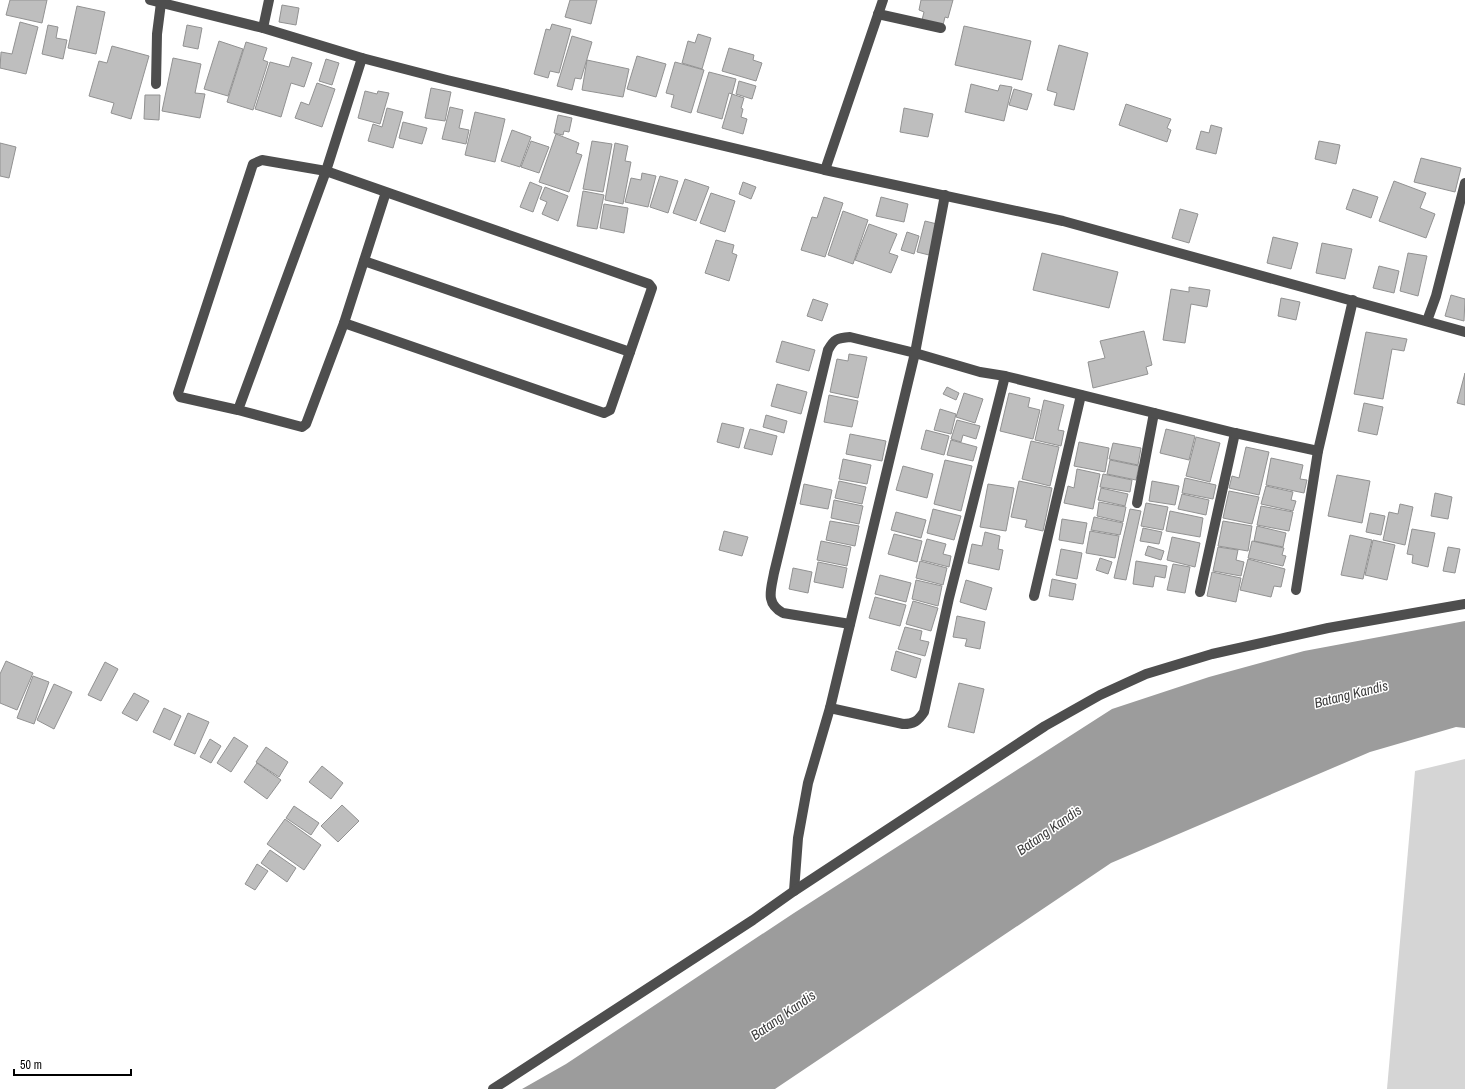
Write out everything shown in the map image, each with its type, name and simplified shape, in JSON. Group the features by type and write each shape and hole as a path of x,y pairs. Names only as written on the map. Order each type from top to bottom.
{"street":[{"path":"150,0 263,28 362,58 825,170 1063,221 1465,332"},
{"path":"263,28 268,0"},
{"path":"825,170 883,0"},
{"path":"156,84 157,34 161,2"},
{"path":"878,14 941,28"},
{"path":"238,410 326,171 362,58"},
{"path":"344,323 604,413 610,410 652,288 649,284 326,171 262,160 253,164 178,393 180,397 238,410 302,427 306,424 344,323 386,192"},
{"path":"1427,321 1436,296 1465,184"},
{"path":"794,891 802,813 808,783 830,708 915,354 945,195"},
{"path":"364,261 630,352"},
{"path":"1296,590 1318,451 1353,300"},
{"path":"850,624 783,613 776,609 772,604 770,597 828,350 833,341 841,337 850,337 980,372 1005,376 1235,433 1318,451"},
{"path":"830,708 903,724 912,724 919,720 924,712 949,598 1005,376"},
{"path":"1034,596 1081,395"},
{"path":"1136,503 1154,413"},
{"path":"1200,592 1235,433"},
{"path":"493,1089 753,920 794,891 1045,726 1100,695 1146,674 1212,654 1328,628 1465,604"}],"shaded area":[{"path":"1465,759 1465,1089 1387,1089 1415,771"}],"water":[{"name":"Batang Kandis","path":"1465,621 1465,728 1456,727 1370,752 1111,863 775,1089 522,1089 566,1064 794,913 1112,709 1209,677 1304,651"}],"building":[{"path":"10,0 47,0 42,23 6,15"},
{"path":"570,0 597,0 591,24 565,17"},
{"path":"921,0 953,0 948,18 945,17 943,25 922,20 924,12 919,10"},
{"path":"282,5 299,8 296,25 279,22"},
{"path":"77,6 105,12 96,54 68,48"},
{"path":"20,22 38,27 26,74 0,68 1,52 12,54"},
{"path":"552,24 571,29 559,73 550,71 548,78 534,74 546,29 550,30"},
{"path":"48,25 58,27 56,38 67,40 63,59 42,54"},
{"path":"187,25 202,28 198,49 183,46"},
{"path":"964,26 1031,41 1022,80 955,65"},
{"path":"698,34 711,38 702,69 682,63 688,41 695,43"},
{"path":"572,36 592,42 581,79 575,78 572,90 557,86"},
{"path":"219,41 243,49 228,96 204,89"},
{"path":"246,42 267,48 263,60 268,62 253,110 227,102"},
{"path":"1059,45 1088,53 1074,110 1054,105 1057,93 1047,90"},
{"path":"112,46 149,56 131,119 111,113 114,103 89,96 99,61 107,63"},
{"path":"729,48 754,55 753,60 762,63 756,81 722,71"},
{"path":"637,56 666,64 656,97 627,89"},
{"path":"292,57 312,63 304,87 291,83 281,117 255,109 270,62 289,67"},
{"path":"173,58 201,64 195,93 205,94 200,118 162,111"},
{"path":"326,59 339,63 332,85 319,81"},
{"path":"587,60 629,69 623,97 582,90"},
{"path":"675,62 704,70 691,113 671,107 674,95 666,93"},
{"path":"709,72 736,79 732,94 729,93 722,119 697,112"},
{"path":"739,81 756,86 752,99 736,94"},
{"path":"317,83 335,89 322,127 295,118 301,102 309,105"},
{"path":"971,84 998,91 1000,85 1012,87 1004,121 965,112"},
{"path":"431,88 451,92 445,121 425,118"},
{"path":"1014,89 1032,94 1027,110 1009,105"},
{"path":"365,91 377,94 378,91 389,93 380,124 358,118"},
{"path":"732,94 744,98 741,108 743,109 741,117 747,119 743,134 722,128"},
{"path":"145,95 160,95 159,120 144,119"},
{"path":"1126,104 1171,119 1167,128 1171,130 1167,142 1119,125"},
{"path":"450,107 463,110 459,128 469,130 466,144 442,139"},
{"path":"387,108 403,112 393,148 368,141 373,124 382,127"},
{"path":"904,108 933,114 928,137 900,132"},
{"path":"475,112 505,119 495,162 465,155"},
{"path":"558,115 572,118 569,132 564,131 563,135 554,133"},
{"path":"403,122 427,128 422,144 399,138"},
{"path":"1211,125 1222,128 1216,154 1196,149 1201,131 1209,133"},
{"path":"512,130 531,137 520,167 501,161"},
{"path":"556,134 579,143 576,153 582,155 569,192 539,182"},
{"path":"531,141 549,147 539,173 521,167"},
{"path":"592,141 612,144 603,192 583,189"},
{"path":"1319,141 1340,145 1336,164 1315,159"},
{"path":"0,143 16,147 9,178 0,176"},
{"path":"615,143 628,146 625,161 631,162 623,204 605,200"},
{"path":"1421,158 1461,168 1455,192 1414,182"},
{"path":"642,173 656,176 648,207 625,202 631,178 641,180"},
{"path":"660,176 678,181 668,213 650,207"},
{"path":"685,179 709,187 696,221 673,213"},
{"path":"1394,181 1426,193 1420,208 1435,214 1426,238 1379,221"},
{"path":"530,182 542,187 533,212 520,207"},
{"path":"743,182 756,187 751,199 739,194"},
{"path":"545,187 568,196 558,221 542,214 547,202 540,199"},
{"path":"1353,189 1378,197 1371,218 1346,209"},
{"path":"583,191 604,195 597,229 577,226"},
{"path":"711,193 735,201 725,232 700,223"},
{"path":"824,197 843,203 825,257 801,250 812,217 817,218"},
{"path":"881,197 908,204 904,222 876,216"},
{"path":"604,204 628,208 624,233 600,228"},
{"path":"1180,209 1198,214 1189,243 1172,238"},
{"path":"843,211 868,220 853,264 828,255"},
{"path":"925,221 937,224 929,255 917,252"},
{"path":"869,224 897,234 889,253 898,256 891,273 855,260"},
{"path":"907,232 919,236 914,254 901,250"},
{"path":"1273,237 1298,243 1291,269 1267,263"},
{"path":"716,240 734,245 732,253 737,255 729,281 705,273"},
{"path":"1322,243 1352,249 1345,279 1316,273"},
{"path":"1042,253 1118,272 1109,308 1033,290"},
{"path":"1408,253 1427,256 1418,296 1400,291"},
{"path":"1379,266 1399,271 1394,293 1373,288"},
{"path":"1189,287 1210,290 1207,307 1191,304 1185,343 1163,340 1171,289 1189,292"},
{"path":"1451,295 1465,299 1464,321 1445,316"},
{"path":"1281,298 1300,302 1296,320 1278,316"},
{"path":"813,299 828,304 822,321 807,316"},
{"path":"1144,331 1152,365 1146,367 1148,374 1093,388 1088,362 1105,358 1100,341"},
{"path":"1366,332 1407,339 1404,351 1392,349 1383,399 1354,394"},
{"path":"782,341 815,350 809,371 776,362"},
{"path":"849,354 867,357 858,398 830,392 837,359 848,361"},
{"path":"1465,373 1465,405 1457,403"},
{"path":"777,384 807,392 801,414 771,406"},
{"path":"947,387 959,393 956,400 943,394"},
{"path":"964,393 983,399 975,423 956,417"},
{"path":"1009,393 1030,398 1028,407 1040,410 1033,439 1000,431"},
{"path":"829,395 858,401 852,427 824,422"},
{"path":"1044,400 1064,405 1058,430 1064,431 1061,446 1035,440"},
{"path":"1364,403 1383,407 1377,435 1358,431"},
{"path":"940,409 956,414 951,434 934,430"},
{"path":"766,415 787,421 784,433 763,427"},
{"path":"957,420 980,426 976,439 963,435 961,442 951,439"},
{"path":"722,423 744,428 739,448 717,442"},
{"path":"750,429 777,436 772,455 744,448"},
{"path":"1166,429 1195,436 1189,460 1160,453"},
{"path":"926,430 949,436 944,455 921,449"},
{"path":"850,434 886,441 882,461 846,454"},
{"path":"1196,437 1220,443 1210,482 1186,476"},
{"path":"951,440 977,447 973,461 947,455"},
{"path":"1031,441 1059,447 1050,486 1022,479"},
{"path":"1079,442 1109,448 1105,472 1074,466"},
{"path":"1113,443 1141,448 1138,465 1109,459"},
{"path":"1246,447 1269,452 1259,495 1229,488 1232,476 1239,478"},
{"path":"1271,458 1303,465 1300,479 1307,480 1304,493 1266,485"},
{"path":"843,459 871,465 867,484 839,479"},
{"path":"945,460 972,466 961,511 934,504"},
{"path":"1110,460 1139,466 1136,480 1107,474"},
{"path":"903,466 933,474 927,498 896,490"},
{"path":"1077,469 1100,474 1093,509 1064,503 1068,486 1074,488"},
{"path":"1103,474 1132,480 1130,492 1100,487"},
{"path":"1337,475 1370,481 1362,523 1328,516"},
{"path":"1185,478 1216,485 1213,499 1182,493"},
{"path":"839,481 866,487 862,504 835,498"},
{"path":"1019,481 1052,488 1043,531 1025,527 1027,520 1011,517"},
{"path":"1152,481 1179,486 1175,505 1149,501"},
{"path":"804,484 832,490 828,509 800,504"},
{"path":"988,484 1014,488 1006,531 980,527"},
{"path":"1266,486 1293,492 1291,500 1296,501 1293,511 1261,504"},
{"path":"1101,488 1128,494 1125,506 1098,500"},
{"path":"1229,491 1259,497 1252,524 1223,518"},
{"path":"1435,493 1452,497 1448,519 1431,516"},
{"path":"1182,494 1209,500 1206,515 1178,509"},
{"path":"834,500 863,506 859,524 831,518"},
{"path":"1099,502 1126,507 1123,522 1097,516"},
{"path":"1146,503 1168,507 1163,530 1141,526"},
{"path":"1400,504 1413,507 1405,545 1383,540 1389,512 1398,514"},
{"path":"1261,506 1293,512 1289,531 1257,525"},
{"path":"933,509 961,516 954,540 927,533"},
{"path":"1130,509 1141,511 1126,580 1114,578"},
{"path":"1170,511 1203,518 1200,537 1166,531"},
{"path":"896,512 926,520 921,538 891,530"},
{"path":"1370,513 1385,516 1381,535 1366,532"},
{"path":"1094,517 1123,523 1120,535 1091,530"},
{"path":"1062,519 1087,523 1083,544 1059,540"},
{"path":"830,521 859,526 855,546 826,540"},
{"path":"1223,521 1252,526 1248,551 1218,546"},
{"path":"1257,526 1286,533 1283,547 1254,541"},
{"path":"1143,528 1162,532 1159,544 1140,541"},
{"path":"1412,529 1435,533 1428,567 1412,563 1413,555 1407,554"},
{"path":"724,531 748,537 742,556 719,550"},
{"path":"1090,531 1119,536 1115,558 1086,553"},
{"path":"985,532 1000,536 998,549 1003,550 999,570 968,563 972,544 982,546"},
{"path":"894,534 922,541 917,562 888,554"},
{"path":"1350,535 1372,540 1363,579 1341,575"},
{"path":"1172,537 1200,543 1195,567 1167,560"},
{"path":"927,539 946,544 943,554 951,556 949,567 921,560"},
{"path":"1373,540 1395,545 1387,580 1365,575"},
{"path":"821,541 851,547 847,566 817,560"},
{"path":"1252,541 1284,548 1282,555 1286,556 1283,566 1248,558"},
{"path":"1148,546 1164,551 1161,560 1145,555"},
{"path":"1218,547 1238,550 1236,560 1244,562 1241,576 1213,571"},
{"path":"1448,547 1460,549 1455,573 1443,571"},
{"path":"1061,549 1082,553 1077,579 1056,575"},
{"path":"1100,558 1112,562 1108,574 1096,570"},
{"path":"1248,559 1285,569 1281,587 1274,586 1271,597 1240,590"},
{"path":"920,561 947,568 943,585 916,578"},
{"path":"1136,561 1167,566 1165,578 1155,576 1153,587 1133,584"},
{"path":"818,562 847,568 843,588 814,582"},
{"path":"1173,564 1190,567 1185,593 1167,590"},
{"path":"793,568 812,572 808,593 789,589"},
{"path":"1212,572 1241,578 1236,602 1207,596"},
{"path":"880,575 911,583 906,602 875,594"},
{"path":"1052,579 1076,584 1073,600 1049,596"},
{"path":"916,580 942,586 938,606 912,599"},
{"path":"966,580 992,588 986,610 960,602"},
{"path":"875,597 906,605 900,626 869,618"},
{"path":"913,601 938,608 931,631 906,624"},
{"path":"957,616 985,622 980,649 965,646 967,639 953,637"},
{"path":"905,627 922,631 920,640 929,642 925,656 898,649"},
{"path":"896,651 921,659 916,678 891,670"},
{"path":"6,661 33,673 17,710 0,703 0,674"},
{"path":"105,662 118,669 101,701 88,695"},
{"path":"33,676 49,682 34,724 17,718"},
{"path":"959,683 984,689 974,733 948,727"},
{"path":"54,684 72,692 54,729 37,720"},
{"path":"134,693 149,701 137,721 122,713"},
{"path":"164,708 181,716 170,740 153,732"},
{"path":"188,713 209,722 195,754 174,745"},
{"path":"234,737 248,746 231,772 217,763"},
{"path":"210,739 221,746 211,763 200,757"},
{"path":"266,747 288,762 279,777 256,762"},
{"path":"257,763 281,780 267,799 244,782"},
{"path":"322,766 343,783 331,799 309,782"},
{"path":"342,805 359,821 338,842 321,826"},
{"path":"294,806 319,823 311,835 286,818"},
{"path":"285,819 321,845 304,870 267,844"},
{"path":"270,850 296,868 287,882 261,863"},
{"path":"257,864 268,871 255,890 245,884"}]}
